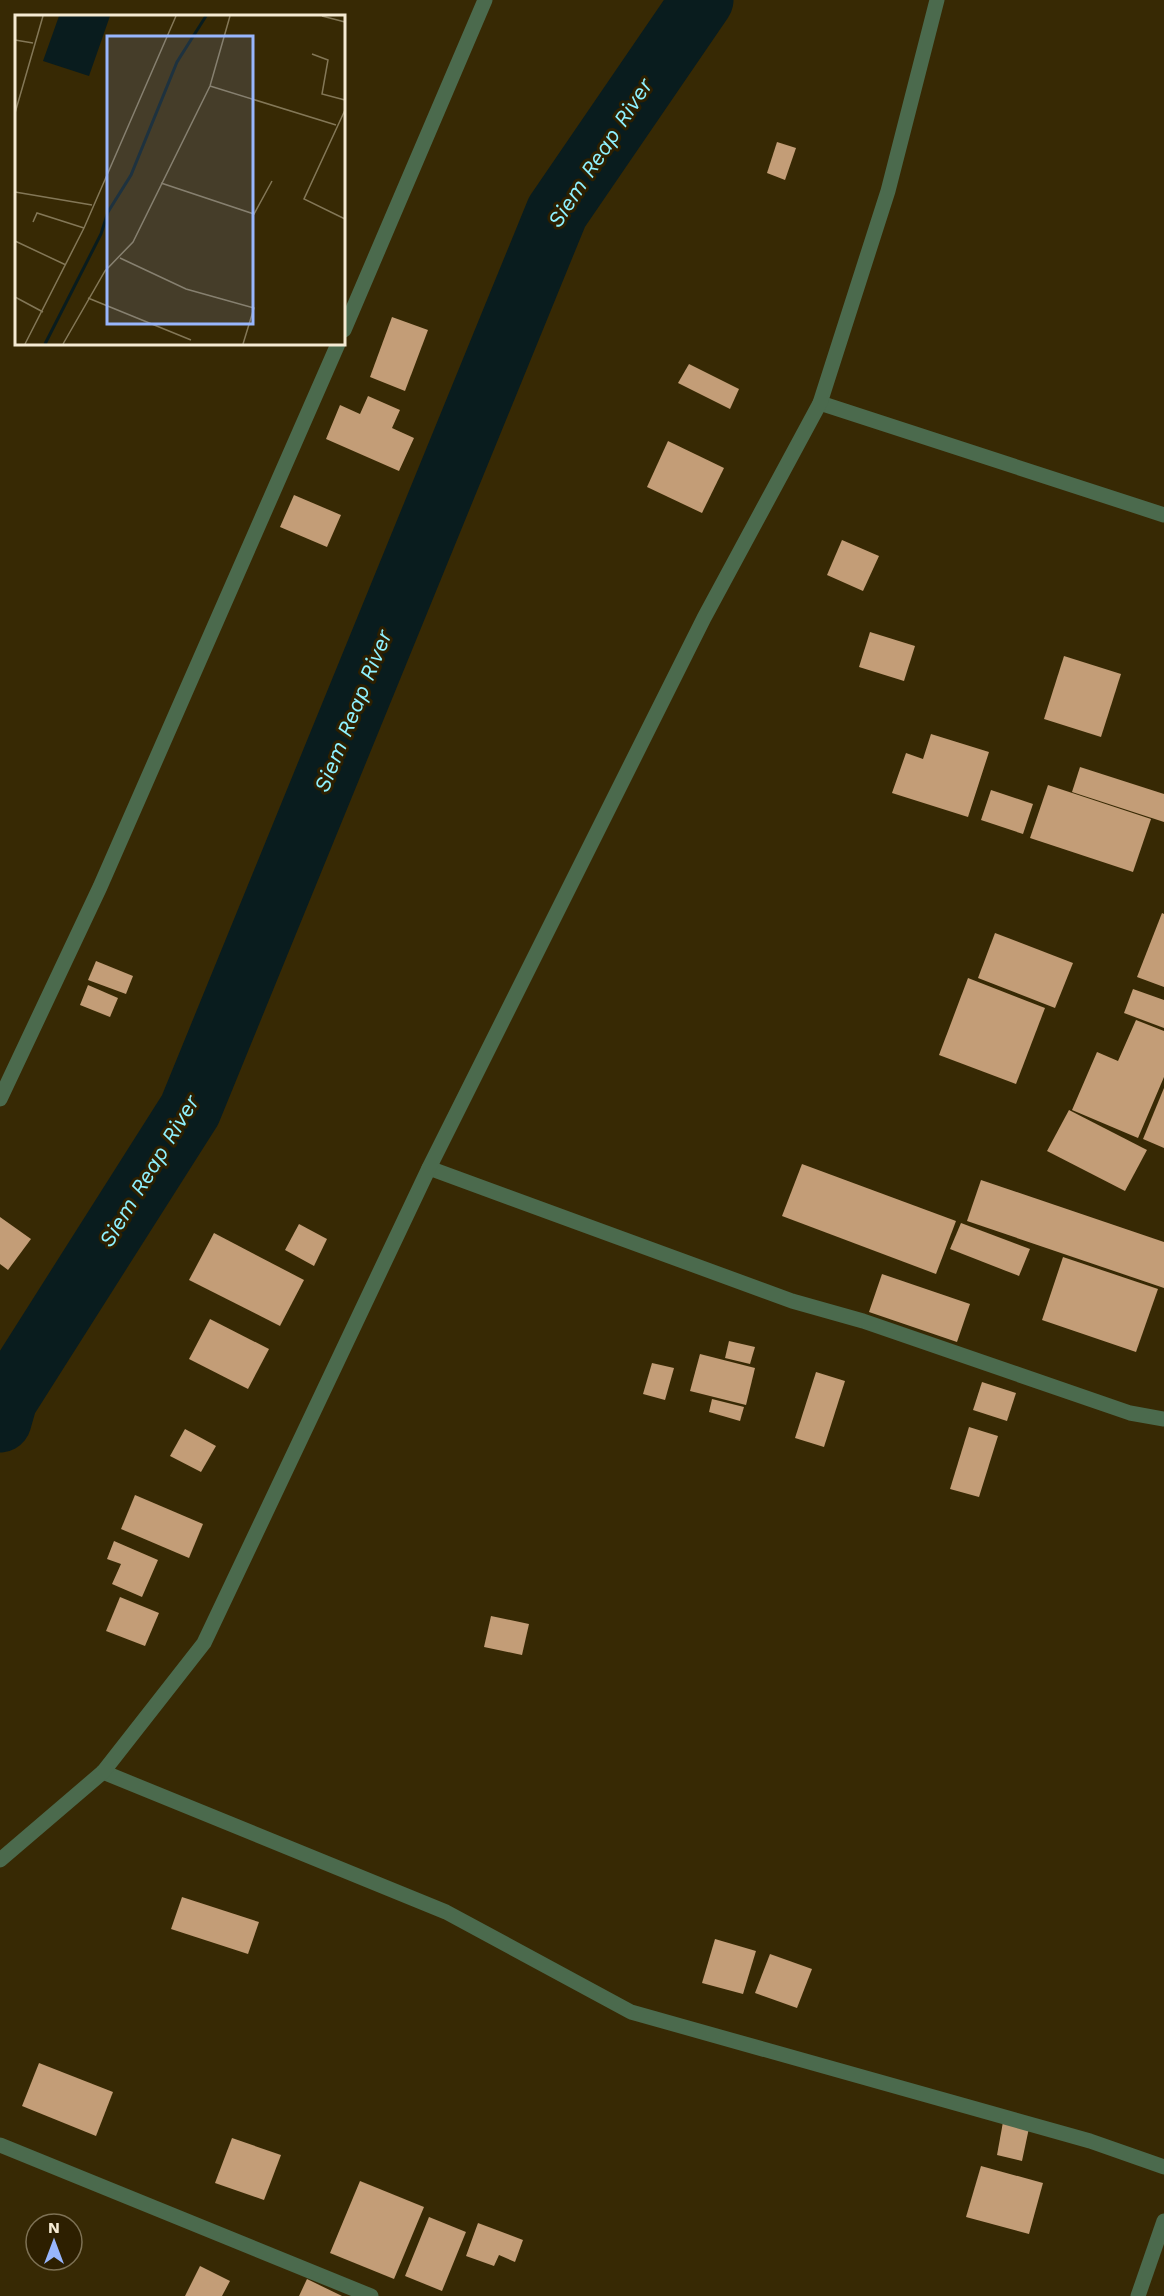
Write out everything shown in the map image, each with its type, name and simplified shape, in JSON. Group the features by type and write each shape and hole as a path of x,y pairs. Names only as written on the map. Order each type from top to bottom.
{"street":[{"path":"345,328 485,0"},
{"path":"0,1860 103,1772 204,1643 429,1168 704,618 820,403 888,192 937,0"},
{"path":"0,1099 100,887 338,345"},
{"path":"820,403 1164,515"},
{"path":"429,1168 792,1301 863,1321 1130,1413 1164,1419"},
{"path":"103,1772 446,1912 631,2012 1090,2141 1164,2168"},
{"path":"0,2145 371,2296"},
{"path":"1138,2296 1164,2221"}],"building":[{"path":"777,142 796,148 785,180 767,173"},
{"path":"392,317 428,330 405,391 370,377"},
{"path":"689,364 739,389 730,409 678,383"},
{"path":"368,396 400,410 392,428 414,438 399,471 326,439 340,405 360,414"},
{"path":"668,441 724,468 702,513 647,487"},
{"path":"294,495 341,515 327,547 280,527"},
{"path":"842,540 879,556 863,591 827,575"},
{"path":"870,632 915,646 904,681 859,667"},
{"path":"1064,656 1121,674 1101,737 1044,719"},
{"path":"931,734 989,752 968,817 892,793 906,753 923,759"},
{"path":"1080,767 1164,794 1164,822 1072,792"},
{"path":"1048,785 1151,819 1133,872 1030,838"},
{"path":"991,790 1033,804 1023,834 981,820"},
{"path":"1162,913 1164,914 1164,987 1137,977"},
{"path":"995,933 1073,963 1055,1008 978,978"},
{"path":"96,961 133,976 126,994 88,980"},
{"path":"968,978 1045,1008 1016,1084 939,1055"},
{"path":"88,985 118,998 110,1017 80,1005"},
{"path":"1133,989 1164,1000 1164,1028 1124,1013"},
{"path":"1136,1020 1164,1031 1164,1077 1138,1138 1072,1110 1097,1052 1118,1061"},
{"path":"1164,1088 1164,1148 1143,1139"},
{"path":"1069,1110 1147,1150 1125,1191 1047,1151"},
{"path":"802,1164 956,1221 936,1274 782,1216"},
{"path":"981,1180 1164,1242 1164,1288 967,1221"},
{"path":"0,1217 31,1239 8,1270 0,1264"},
{"path":"961,1223 1030,1249 1019,1276 950,1249"},
{"path":"299,1224 327,1239 314,1266 285,1250"},
{"path":"214,1233 304,1280 280,1326 189,1280"},
{"path":"1063,1257 1158,1289 1136,1352 1042,1320"},
{"path":"882,1274 970,1304 957,1342 869,1312"},
{"path":"210,1319 269,1349 248,1389 189,1359"},
{"path":"729,1341 755,1347 750,1364 725,1358"},
{"path":"700,1354 755,1368 746,1405 690,1391"},
{"path":"652,1363 674,1368 665,1400 643,1394"},
{"path":"816,1372 845,1381 824,1447 795,1438"},
{"path":"982,1382 1016,1393 1007,1421 973,1410"},
{"path":"712,1399 744,1407 740,1421 709,1412"},
{"path":"969,1427 998,1436 979,1497 950,1489"},
{"path":"185,1429 216,1446 201,1472 170,1456"},
{"path":"135,1495 203,1524 189,1558 121,1529"},
{"path":"114,1541 158,1560 142,1597 112,1584 121,1564 107,1559"},
{"path":"120,1597 159,1613 145,1646 106,1631"},
{"path":"491,1616 529,1624 522,1655 484,1647"},
{"path":"182,1897 259,1922 248,1954 171,1929"},
{"path":"715,1939 756,1951 743,1994 702,1983"},
{"path":"770,1954 812,1969 797,2008 755,1993"},
{"path":"39,2063 113,2092 96,2136 22,2106"},
{"path":"1003,2122 1029,2128 1022,2161 997,2155"},
{"path":"232,2138 281,2155 264,2200 215,2183"},
{"path":"981,2166 1043,2183 1029,2234 966,2217"},
{"path":"360,2181 424,2207 394,2279 330,2253"},
{"path":"429,2217 466,2232 442,2291 405,2276"},
{"path":"478,2223 523,2240 515,2262 499,2255 494,2266 466,2256"},
{"path":"200,2266 230,2281 222,2296 185,2296"},
{"path":"307,2279 342,2296 299,2296"}],"waterway":[{"name":"Siem Reap River","path":"0,1421 6,1400 190,1110 557,212 702,0"}]}
